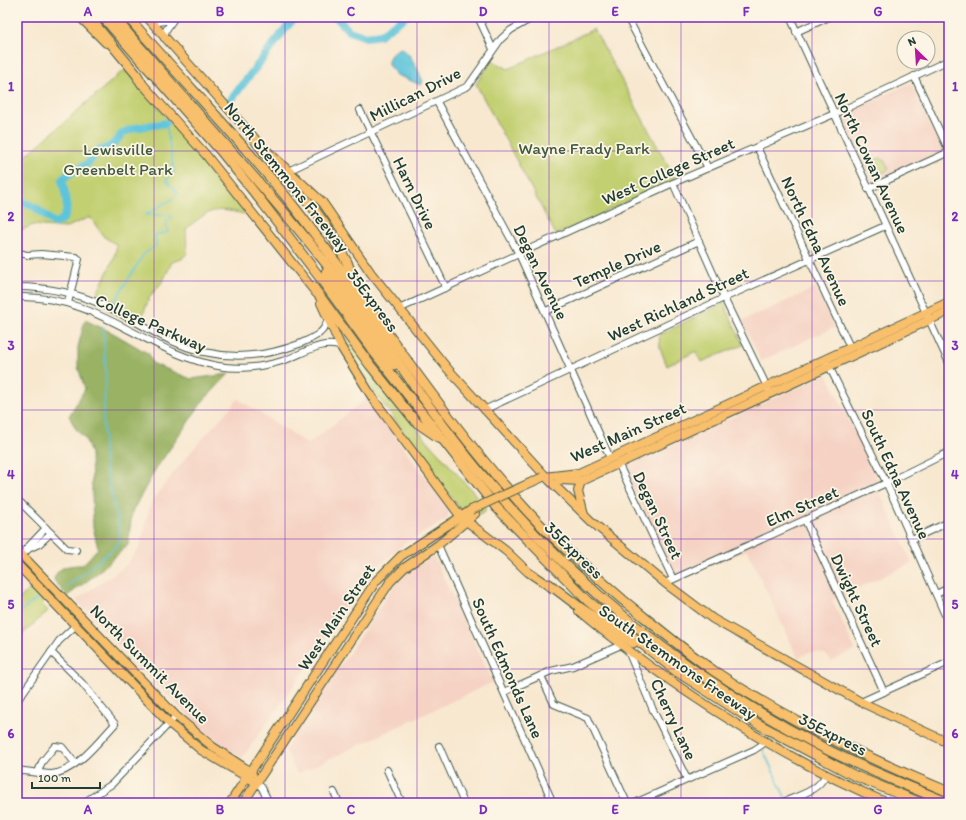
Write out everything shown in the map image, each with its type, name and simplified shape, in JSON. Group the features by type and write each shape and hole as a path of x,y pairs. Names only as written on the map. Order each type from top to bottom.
{"highway":[{"path":"89,17 137,75 142,84"},
{"name":"North Stemmons Freeway","path":"103,17 220,150 262,202 321,279 374,352 496,507"},
{"path":"114,17 277,203"},
{"name":"North Stemmons Freeway","path":"128,17 256,160 358,292 461,431 531,515"},
{"path":"197,93 208,113 260,177 277,203"},
{"path":"252,136 276,168 311,205 325,224 347,262 358,292"},
{"path":"262,202 277,212 323,269 350,309 401,374 422,395"},
{"name":"35Express","path":"277,203 327,265 450,435 490,485 544,544 590,589 658,645 738,700 794,732 865,768 949,803"},
{"path":"313,287 370,365 416,422 425,430 442,440"},
{"name":"South Stemmons Freeway","path":"496,507 588,600 676,671 758,724 854,775 921,803"},
{"name":"South Stemmons Freeway","path":"531,515 571,556 660,631 713,670 770,706 827,738 887,767 949,792"},
{"path":"549,584 582,609 676,671"}],"main road":[{"path":"80,17 111,47 206,155 313,287 341,347 374,400 463,519"},
{"name":"North Stemmons Freeway","path":"149,20 252,136 323,203 399,310 484,410 546,479"},
{"name":"West Main Street","path":"546,479 581,481 827,362 927,317 949,302"},
{"name":"West Main Street","path":"827,362 850,347 927,317 949,311"},
{"name":"West Main Street","path":"230,803 370,589 390,566 408,551 473,512 546,479 576,473 768,390"},
{"path":"598,472 609,462 610,458"},
{"path":"546,479 584,514 665,582 713,619 861,702 948,742"},
{"path":"581,481 578,491 584,514"},
{"path":"451,525 455,517 452,505"},
{"name":"West Main Street","path":"243,803 390,582 404,568 438,544 463,519"},
{"name":"South Stemmons Freeway","path":"463,519 506,551 528,572 549,584 624,647 677,685 766,742 877,801 888,803"},
{"name":"North Summit Avenue","path":"18,555 79,614 176,716 257,782"},
{"name":"North Summit Avenue","path":"17,564 169,723 201,750 249,775"},
{"path":"356,609 366,616"},
{"path":"75,626 79,614"}],"street":[{"path":"478,17 493,49"},
{"name":"Millican Drive","path":"288,171 437,102 468,86 493,49 510,30 534,17"},
{"path":"627,17 708,168"},
{"name":"North Cowan Avenue","path":"790,17 949,363"},
{"path":"796,32 829,17"},
{"path":"149,20 174,18"},
{"path":"164,38 166,30 174,18"},
{"name":"West College Street","path":"399,310 708,168 834,114 949,60"},
{"path":"868,189 949,151 914,76"},
{"name":"Degan Avenue","path":"437,102 519,254 610,458"},
{"name":"Harn Drive","path":"360,110 446,288"},
{"name":"North Edna Avenue","path":"757,147 850,347"},
{"path":"673,184 724,298 768,390"},
{"name":"West Richland Street","path":"484,410 724,298 885,226"},
{"name":"Temple Drive","path":"546,312 699,242"},
{"path":"17,252 27,255 41,254 76,257 79,259 68,303"},
{"name":"College Parkway","path":"17,287 48,288 70,293 106,306 173,342 217,355 248,356 277,352 316,337 326,326 328,318"},
{"name":"College Parkway","path":"17,297 48,299 68,303 111,319 190,360 220,367 249,366 282,361 324,344 332,343 341,347"},
{"path":"135,332 140,324"},
{"path":"248,356 249,366"},
{"name":"South Edna Avenue","path":"827,362 886,482 949,624"},
{"name":"Elm Street","path":"665,582 805,520 949,452"},
{"name":"Degan Street","path":"618,463 673,579"},
{"path":"17,499 67,549 76,550"},
{"name":"Dwight Street","path":"805,520 859,641 884,692"},
{"path":"912,539 949,522"},
{"path":"18,555 39,544 48,531"},
{"name":"South Edmonds Lane","path":"438,544 553,803"},
{"path":"936,594 949,588"},
{"path":"17,701 51,652 62,638 75,626"},
{"path":"504,692 563,667 573,666 624,647"},
{"name":"Cherry Lane","path":"624,647 687,780"},
{"path":"17,770 56,773 75,763 115,724 82,683 51,652"},
{"path":"861,702 949,662"},
{"path":"541,676 554,704 588,718 627,803"},
{"path":"83,803 112,784 176,716"},
{"path":"635,803 754,750 766,742"},
{"path":"38,772 42,762 55,746 62,748 75,763"},
{"path":"439,746 464,803"},
{"path":"387,770 402,803"},
{"path":"781,803 813,789 822,783 826,774"},
{"path":"257,782 262,788 269,803"},
{"path":"334,792 339,803"}],"shaded area":[{"path":"911,83 943,151 872,183 841,116"},
{"path":"816,288 835,327 761,361 742,321"},
{"path":"827,374 878,480 875,482 912,563 832,600 855,650 831,661 825,654 817,652 809,652 798,658 747,550 677,581 624,467"},
{"path":"367,398 450,511 446,520 404,544 361,581 305,670 242,758 221,745 184,712 76,600 125,566 139,549 151,502 183,461 238,399 308,444"},
{"path":"431,556 434,557 493,682 297,774 285,749 397,581"}],"green space":[{"name":"Wayne Frady Park","path":"594,29 675,179 556,235 476,84 492,60 508,69"},
{"name":"Lewisville Greenbelt Park","path":"123,71 129,73 246,212 244,214 218,210 212,211 201,217 186,229 187,253 182,259 172,262 163,281 150,296 141,319 138,320 95,298 114,258 117,245 104,237 90,217 65,228 33,225 17,232 17,159 21,160"},
{"path":"880,158 884,160 889,169 879,175 871,172 867,164"},
{"path":"724,303 743,345 701,362 696,351 667,366 660,348 659,335"},
{"path":"85,320 113,333 149,354 152,363 191,379 229,374 203,401 155,470 132,512 128,545 95,575 67,596 54,580 56,575 65,567 83,565 98,548 93,527 91,454 86,440 76,429 69,416 85,389 78,367 78,347"},
{"path":"335,324 411,422 483,503 486,511 467,519 370,386 345,345"},
{"path":"31,588 44,601 42,604 48,611 17,639 17,601"}],"water":[{"path":"401,48 405,50 416,67 423,81 421,85 397,75 388,65 388,59 391,55"}],"waterway":[{"path":"230,101 293,19 298,17"},
{"path":"336,17 349,31 366,37 380,35 405,17"},
{"path":"113,304 144,254 156,246 155,235 168,232 166,223 172,218 170,215 146,215 177,196 177,192 166,180 174,172 166,123"},
{"path":"17,199 36,208 54,223 60,221 64,217 67,206 62,180 67,175 89,162 97,151 112,145 118,140 122,133 135,128 166,123"},
{"path":"67,587 119,544 118,522 105,466 103,418 106,375 103,328"},
{"path":"17,619 20,612 38,598"},
{"path":"763,750 785,797"}]}
